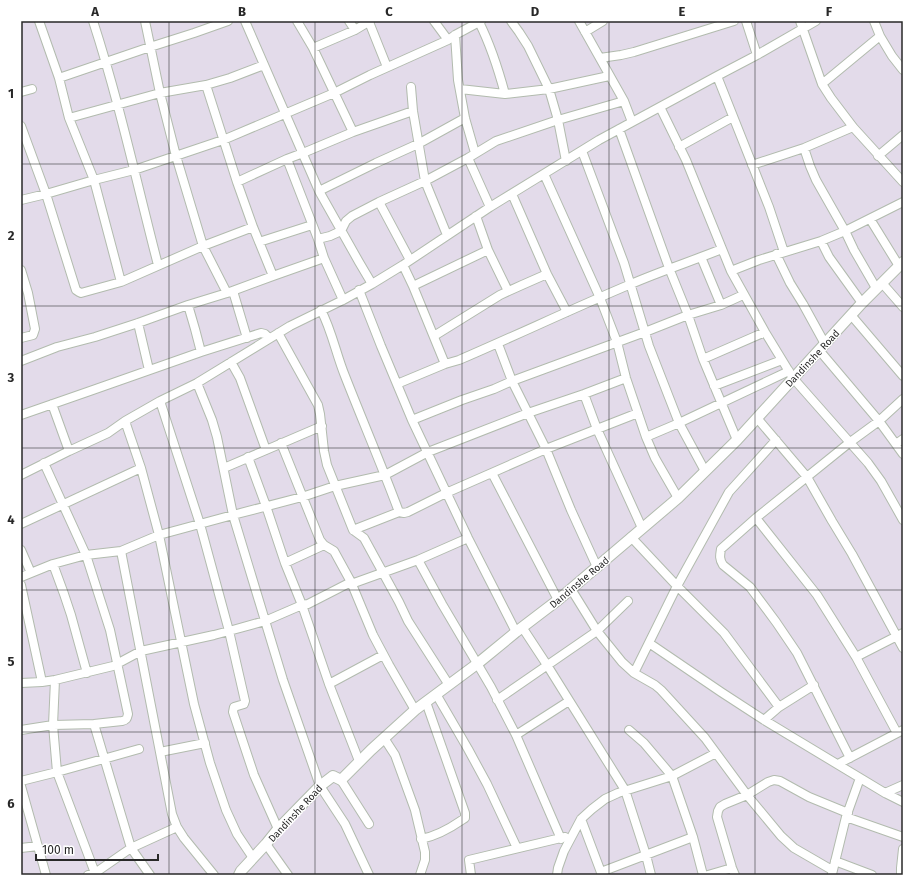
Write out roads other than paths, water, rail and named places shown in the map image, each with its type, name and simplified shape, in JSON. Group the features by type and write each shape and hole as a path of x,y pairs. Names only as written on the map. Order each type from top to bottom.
{"street":[{"path":"38,21 58,78 69,118 94,180 121,282"},
{"path":"93,21 118,105 158,265"},
{"path":"145,21 160,93 176,156 203,246 230,292 247,338"},
{"path":"58,78 228,21"},
{"path":"245,21 319,191 372,284"},
{"path":"297,21 313,48 353,132"},
{"path":"348,21 355,30"},
{"path":"434,21 452,38 465,118 475,153"},
{"path":"21,200 134,170 223,140 334,92 452,38 480,21 495,57 505,94"},
{"path":"510,21 528,46 550,89 566,160"},
{"path":"579,21 624,101 632,122"},
{"path":"585,32 603,21"},
{"path":"600,58 634,52 734,21"},
{"path":"746,21 757,55"},
{"path":"21,474 69,450 108,433 125,421 160,401 197,383 269,338 372,284 490,207 566,160 632,122 757,55 801,25 816,21"},
{"path":"874,21 880,36 892,56 903,70"},
{"path":"313,48 355,30 369,22 387,67"},
{"path":"801,25 822,84 831,98 853,127 903,182"},
{"path":"822,84 880,36"},
{"path":"69,118 160,93 206,85 230,78 264,65"},
{"path":"460,89 505,94 550,89 609,76"},
{"path":"717,76 769,207 780,253 790,283 803,304 822,347 879,421 900,442 903,454"},
{"path":"206,85 237,182 273,276"},
{"path":"411,87 413,111 425,181 447,235"},
{"path":"21,92 32,89"},
{"path":"318,240 341,230 346,221 352,216 425,181 496,141 558,120 624,101"},
{"path":"660,107 678,147 686,160 731,271 743,295 791,375 868,463 881,481 903,520"},
{"path":"237,182 287,159 353,132 413,111"},
{"path":"678,147 733,116"},
{"path":"319,191 418,144 465,118"},
{"path":"21,126 46,194 76,290 78,292 84,293 121,282 203,246 253,227"},
{"path":"752,165 804,148 853,127"},
{"path":"619,130 703,359 737,440"},
{"path":"878,156 903,135"},
{"path":"804,148 816,180 854,250 879,286 903,307"},
{"path":"582,151 624,263 649,346 679,423 705,472"},
{"path":"468,158 490,207"},
{"path":"287,159 324,258 343,300"},
{"path":"544,174 600,298 617,342 626,378 646,437 655,458 678,498"},
{"path":"512,194 547,274 566,312"},
{"path":"379,202 410,260"},
{"path":"731,271 759,260 821,241 845,231 903,202"},
{"path":"476,216 488,250 508,291"},
{"path":"870,219 901,264"},
{"path":"259,242 312,225"},
{"path":"821,241 830,257 862,303"},
{"path":"397,384 498,344 630,284 722,249"},
{"path":"413,286 488,250"},
{"path":"700,257 721,305"},
{"path":"21,361 58,347 95,337 230,292 324,258"},
{"name":"Dandinshe Road","path":"239,875 278,829 320,786 332,776 341,780 415,710 477,664 519,629 558,600 678,498 737,440 757,418 791,375 822,347 862,303 901,264"},
{"path":"403,265 445,364"},
{"path":"21,270 28,293 34,329 33,334 21,338"},
{"path":"434,336 500,295 547,274"},
{"path":"359,290 412,420 468,538 519,629 547,665 625,790 651,875"},
{"path":"412,420 512,381 721,305 743,295"},
{"path":"188,305 201,352"},
{"path":"321,310 330,329 344,374 386,475 399,512"},
{"path":"851,315 903,376"},
{"path":"138,323 149,370"},
{"path":"703,359 765,332"},
{"path":"21,415 201,352 261,333 265,334 269,338"},
{"path":"278,333 318,405 327,465 353,530 364,538 408,621 449,685"},
{"path":"498,344 512,381 546,449 571,510 597,567"},
{"path":"714,386 782,360"},
{"path":"231,362 240,378 266,450"},
{"path":"646,437 721,403 791,375"},
{"path":"21,578 53,564 86,555 121,551 158,535 302,497 335,486 386,475 428,452 528,413 626,378"},
{"path":"197,383 212,420 217,437 233,515 283,680 320,786 345,824 369,875"},
{"path":"584,394 597,429 642,528"},
{"path":"850,758 797,653 750,587 722,565 720,561 721,549 756,518 879,421 903,399"},
{"path":"160,401 200,524 229,631 245,701 244,704 234,707 233,712 254,775 278,829"},
{"path":"52,404 69,450"},
{"path":"353,530 399,512 408,512 446,493 546,449 638,413"},
{"path":"757,418 807,477 832,522 900,634 903,648"},
{"path":"125,421 141,468 158,535 194,704 210,763 226,810 237,834 253,858"},
{"path":"224,468 322,426"},
{"path":"634,673 677,586 729,492 776,440"},
{"path":"281,443 320,540 324,545 334,551 350,582 373,636 415,710"},
{"path":"248,457 329,684 360,762"},
{"path":"21,730 53,725 94,724 122,721 128,718 110,630 86,555 44,463"},
{"path":"21,524 141,468"},
{"path":"492,473 558,600"},
{"path":"756,518 817,596 856,657 900,732 838,764"},
{"path":"632,537 677,586 724,633 779,707"},
{"path":"21,683 42,682 87,673 117,664 141,651 229,631 265,621 302,605 308,604 350,582 354,583 382,572 388,572 468,538"},
{"path":"285,563 324,545"},
{"path":"21,550 31,574"},
{"path":"121,551 172,814 177,827 184,838 214,875"},
{"path":"418,560 491,687 516,736 561,838"},
{"path":"53,564 67,601 87,673"},
{"path":"21,585 42,682"},
{"path":"571,589 597,631 622,662 634,673 661,690 705,738 747,795 781,836 794,848 832,873 847,815 860,778"},
{"path":"497,700 597,631 628,601"},
{"path":"856,657 900,634"},
{"path":"649,643 764,720 885,793 903,802"},
{"path":"329,684 384,655"},
{"path":"55,680 53,725 57,772 91,874 132,848 177,827"},
{"path":"764,720 779,707 814,685"},
{"path":"436,694 487,784 517,848"},
{"path":"516,736 569,701"},
{"path":"421,839 435,836 465,818 465,814 426,702"},
{"path":"94,724 106,759 132,848 150,875"},
{"path":"629,730 644,743 672,776 703,875"},
{"path":"384,738 395,755 415,810 425,852 424,865 420,875"},
{"path":"160,752 205,743"},
{"path":"21,781 139,749"},
{"path":"557,875 564,851 581,819 605,799 625,790 672,776 716,753"},
{"path":"341,780 368,824"},
{"path":"708,875 734,872 717,817 720,806 747,795 774,780 780,781 847,815 903,837"},
{"path":"885,793 903,785"},
{"path":"21,786 46,875"},
{"path":"581,819 602,874 692,837"},
{"path":"471,875 469,860 572,835"},
{"path":"266,844 288,875"},
{"path":"21,848 38,846"},
{"path":"901,875 900,868 903,850"},
{"path":"835,861 872,875"}]}
